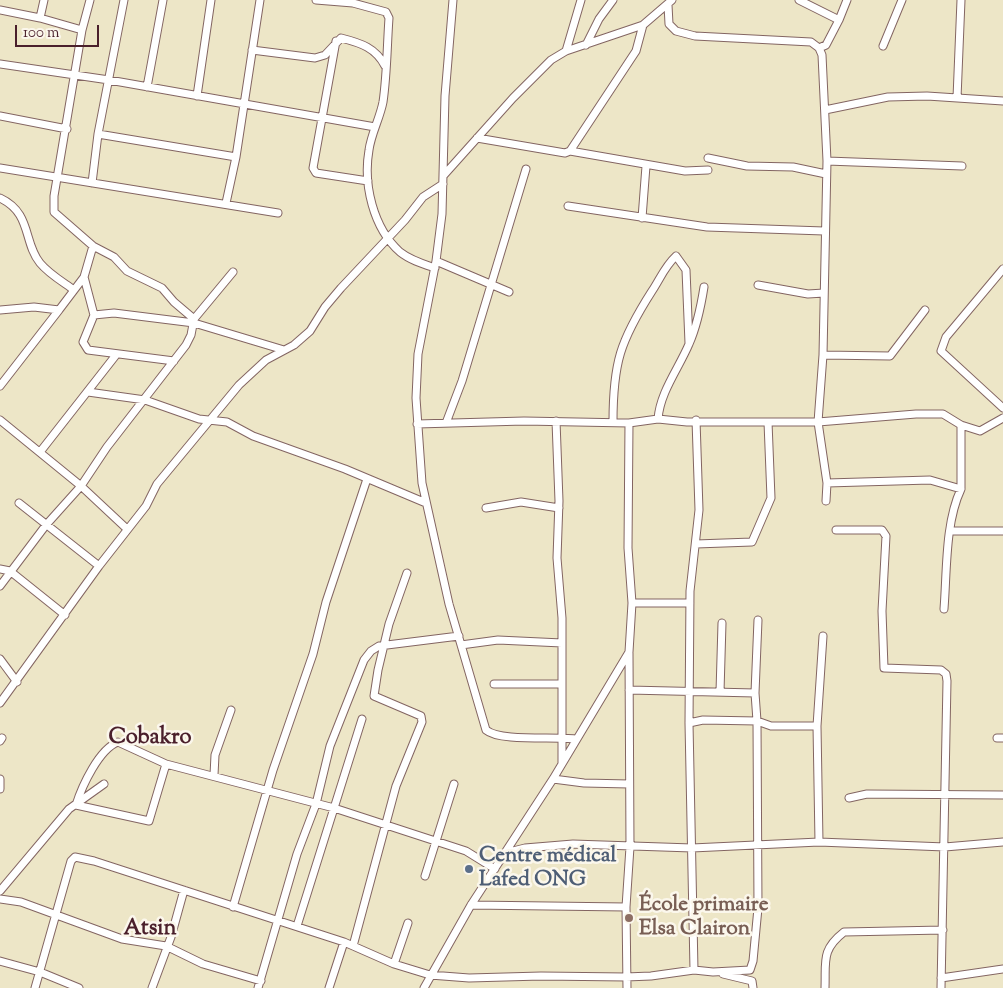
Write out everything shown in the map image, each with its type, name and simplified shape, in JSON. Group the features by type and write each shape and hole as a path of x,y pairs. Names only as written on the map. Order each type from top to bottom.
{"street":[{"path":"40,18 44,0"},
{"path":"90,0 82,30 76,76 54,196 54,212 92,246 114,257 127,271 162,288 194,321"},
{"path":"92,184 98,134 124,0"},
{"path":"147,87 163,0"},
{"path":"197,96 211,0"},
{"path":"226,203 236,157 260,0"},
{"path":"316,0 353,3 386,12 389,18 383,103 368,150 368,181 373,207 388,236 400,251 421,263 436,264 509,292"},
{"path":"454,0 445,96 444,175 436,264 418,354 416,398 422,483 461,646 483,723 491,734 525,738 561,737 575,739"},
{"path":"566,51 581,0"},
{"path":"586,45 599,19 613,0"},
{"path":"799,0 839,20"},
{"path":"818,48 826,45 847,0"},
{"path":"883,46 902,0"},
{"path":"957,98 961,0"},
{"path":"444,175 461,154 536,74 566,51 643,25 670,2"},
{"path":"670,2 669,24 676,31 708,37 811,42 822,55 827,161 824,231 824,355 818,422 827,483 826,501"},
{"path":"0,10 40,18 82,30"},
{"path":"570,151 636,51 643,25"},
{"path":"252,50 315,58 325,55 336,41 341,38 356,42 378,54 385,67"},
{"path":"336,41 314,168 316,173 368,181"},
{"path":"0,64 109,80 375,128"},
{"path":"825,110 888,97 927,96 1003,101"},
{"path":"0,116 67,128"},
{"path":"98,134 236,157"},
{"path":"477,138 565,153 570,151 685,172 708,170"},
{"path":"708,158 747,166 793,167 826,174"},
{"path":"827,161 962,166"},
{"path":"642,218 646,166"},
{"path":"0,168 92,184 226,203 278,213"},
{"path":"446,422 462,381 526,169"},
{"path":"0,703 99,566 146,506 157,484 239,385 266,360 310,332 325,307 388,236 405,220 427,193 443,184"},
{"path":"0,198 10,204 23,221 39,263 74,290"},
{"path":"568,206 707,226 824,231"},
{"path":"0,386 84,277 92,246"},
{"path":"613,422 618,358 622,343 630,325 664,269 676,256 686,270 689,343"},
{"path":"1003,269 946,337 941,351 1003,408"},
{"path":"0,586 46,525 81,486 107,447 186,345 194,321 233,272"},
{"path":"84,277 94,315 83,342 84,347 96,353 174,360"},
{"path":"758,286 808,294 824,293"},
{"path":"658,419 662,400 689,343 700,312 704,287"},
{"path":"0,310 34,307 59,310"},
{"path":"824,355 890,356 925,310"},
{"path":"94,315 114,313 194,321 284,350"},
{"path":"40,452 116,355"},
{"path":"88,392 145,400 183,415 227,422 253,436 426,503"},
{"path":"417,424 556,421 629,423 658,419 818,422 916,414 943,414 961,425 980,431 1003,418"},
{"path":"0,420 81,486 127,529"},
{"path":"694,970 689,723 690,603 699,510 696,420"},
{"path":"556,421 559,508 557,558 562,643 562,764"},
{"path":"696,544 752,542 756,536 771,498 768,422"},
{"path":"627,988 626,907 630,847 629,652 632,603 628,548 629,423"},
{"path":"944,609 951,531 950,522 954,503 961,489 961,425"},
{"path":"233,906 267,792 367,479"},
{"path":"827,483 930,480 961,489"},
{"path":"18,502 99,566"},
{"path":"486,508 521,502 559,508"},
{"path":"836,530 882,530 886,536 882,611 884,668 941,670 946,674 946,795 941,988"},
{"path":"951,531 1003,531"},
{"path":"0,568 10,571 65,615"},
{"path":"353,946 396,786 422,719 421,716 374,696 389,624 407,573"},
{"path":"632,603 690,603"},
{"path":"713,972 750,970 752,967 758,908 758,721 755,692 758,620"},
{"path":"720,692 722,623"},
{"path":"0,899 21,902 122,939 166,946 203,964 260,984 297,854 316,804 330,746 364,660 371,651 385,645 459,636"},
{"path":"819,842 817,726 823,636"},
{"path":"461,646 498,640 562,643"},
{"path":"424,988 471,905 562,764 575,739 629,652"},
{"path":"0,658 17,682"},
{"path":"494,684 562,684"},
{"path":"629,690 755,692"},
{"path":"214,775 215,755 231,710"},
{"path":"297,926 362,719"},
{"path":"689,723 703,720 758,721 771,726 817,726"},
{"path":"76,805 81,788 98,761 113,744 118,742 166,764 214,775 267,792 334,808 386,827 466,851 495,869"},
{"path":"76,805 149,821 166,764"},
{"path":"0,779 0,789"},
{"path":"552,779 629,784"},
{"path":"0,892 69,809 104,784"},
{"path":"425,876 454,784"},
{"path":"849,798 867,794 1003,795"},
{"path":"505,853 525,848 573,844 692,848 819,842 945,848 1003,842"},
{"path":"35,988 71,861 75,857 297,926 344,942 394,964 430,975 468,978 541,976 626,977 651,976 694,970 713,972 747,980 752,982 753,988"},
{"path":"152,988 166,946 171,937 184,890"},
{"path":"471,905 626,907"},
{"path":"394,964 408,923"},
{"path":"825,988 826,953 831,942 844,932 943,930"},
{"path":"329,988 344,942"},
{"path":"0,961 40,972 79,988"},
{"path":"942,978 1003,969"}],"place":[{"name":"Centre médical Lafed ONG","path":"469,869"},
{"name":"École primaire Elsa Clairon","path":"629,918"}],"district":[{"name":"Cobakro","path":"150,739"},
{"name":"Atsin","path":"150,930"}]}
